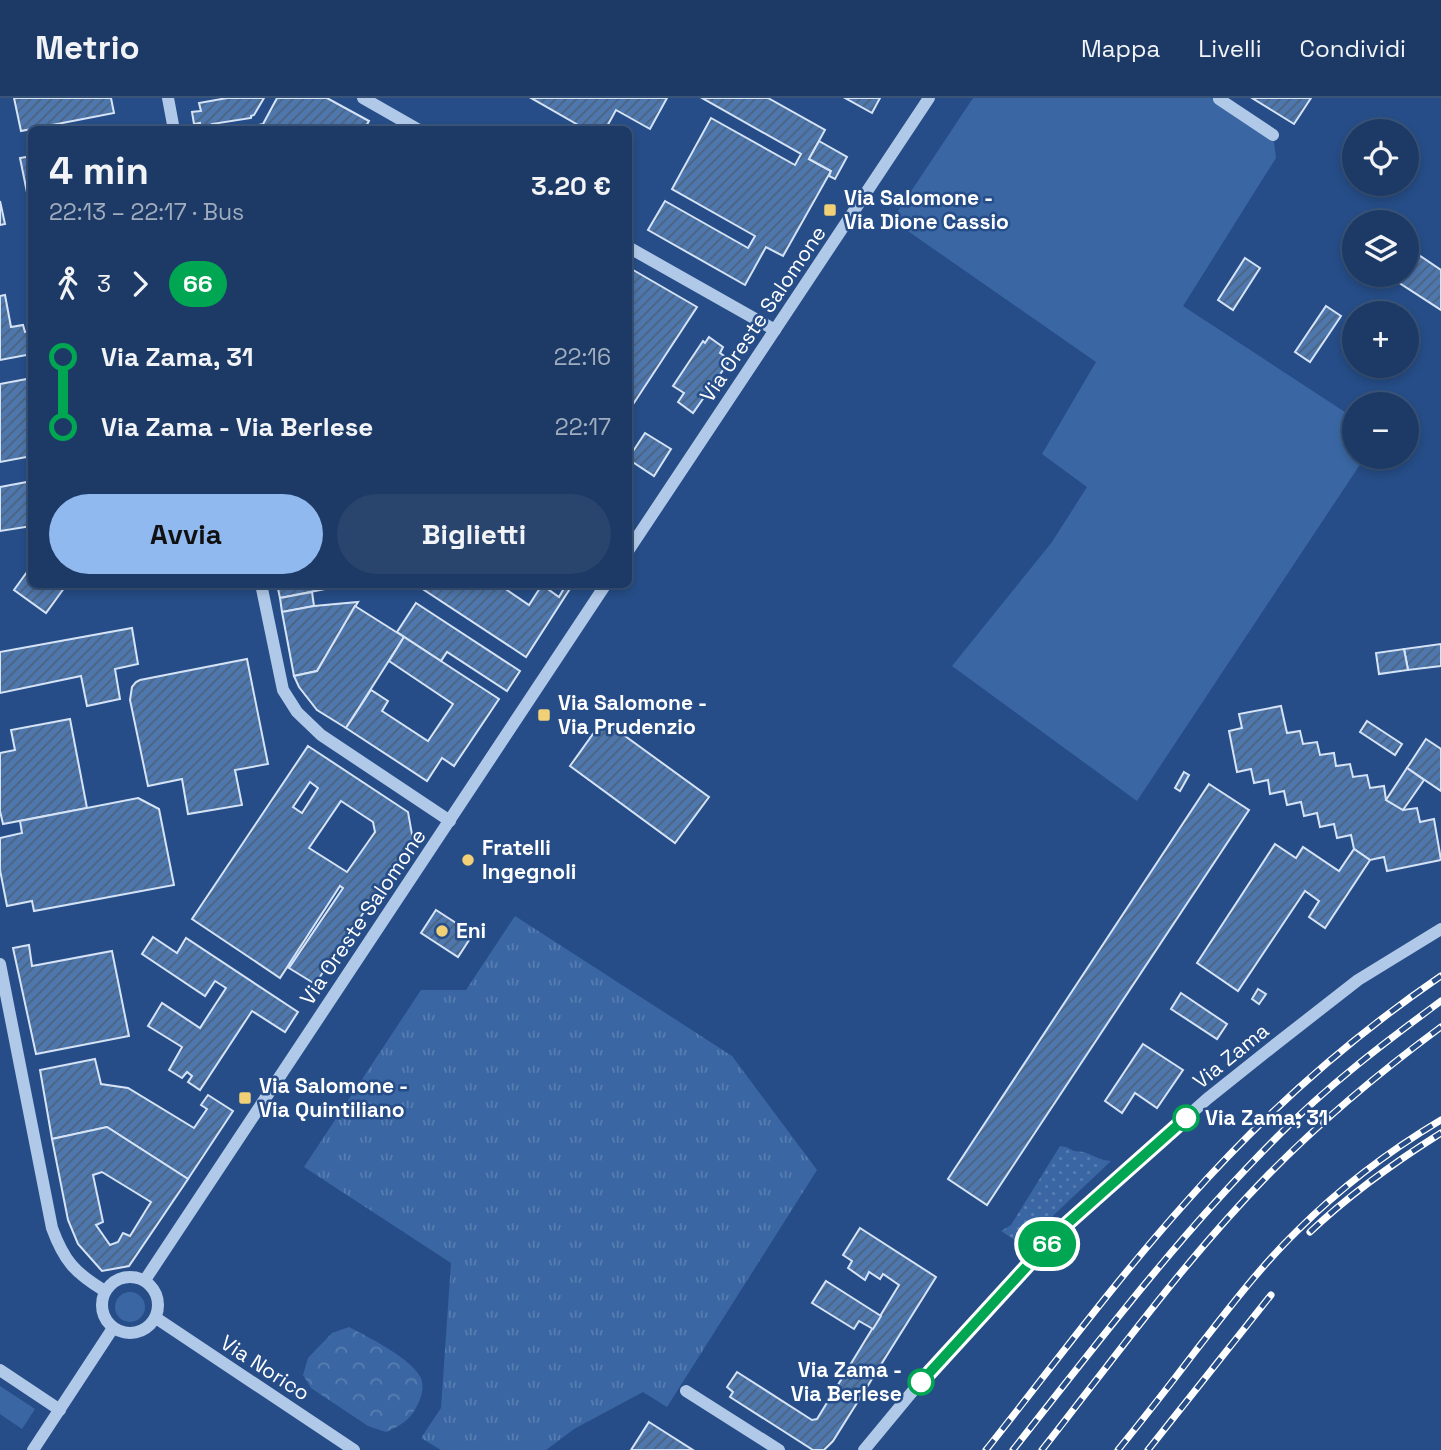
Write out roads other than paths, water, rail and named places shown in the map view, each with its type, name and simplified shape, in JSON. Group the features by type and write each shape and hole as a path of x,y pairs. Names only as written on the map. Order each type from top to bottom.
{"street":[{"path":"168,98 173,126"},
{"path":"363,98 412,126"},
{"name":"Via Oreste Salomone","path":"632,545 929,98"},
{"path":"1219,99 1273,135"},
{"path":"632,249 775,330"},
{"path":"262,588 283,690 297,712 321,735 450,821"},
{"name":"Via Oreste Salomone","path":"148,1276 603,588"},
{"name":"Via Zama","path":"864,1450 922,1380 1060,1230 1207,1099 1276,1044 1359,980 1441,929"},
{"path":"0,964 52,1228 70,1264 80,1275 105,1291"},
{"path":"148,1276 159,1302 156,1318 150,1326 132,1334 113,1328 103,1315 105,1291 120,1279 148,1276"},
{"name":"Via Norico","path":"156,1318 354,1450"},
{"path":"33,1450 113,1328"},
{"path":"0,1370 60,1410"},
{"path":"686,1391 779,1450"}],"railway":[{"path":"986,1450 1135,1262 1245,1139 1339,1053 1441,976"},
{"path":"1013,1450 1140,1289 1241,1174 1296,1118 1336,1083 1441,1001"},
{"path":"1042,1450 1179,1275 1237,1207 1309,1135 1441,1027"},
{"path":"1118,1450 1231,1306 1283,1245 1348,1185 1384,1157 1441,1120"},
{"path":"1310,1232 1373,1179 1441,1133"},
{"path":"1148,1450 1271,1295"}],"place":[{"name":"Via Salomone - Via Dione Cassio","path":"830,210"},
{"name":"Via Salomone - Via Prudenzio","path":"544,715"},
{"name":"Fratelli Ingegnoli","path":"468,860"},
{"name":"Eni","path":"442,931"},
{"name":"Via Salomone - Via Quintiliano","path":"245,1098"},
{"name":"Via Zama, 31","path":"1186,1118"},
{"name":"Via Zama - Via Berlese","path":"921,1382"}]}
